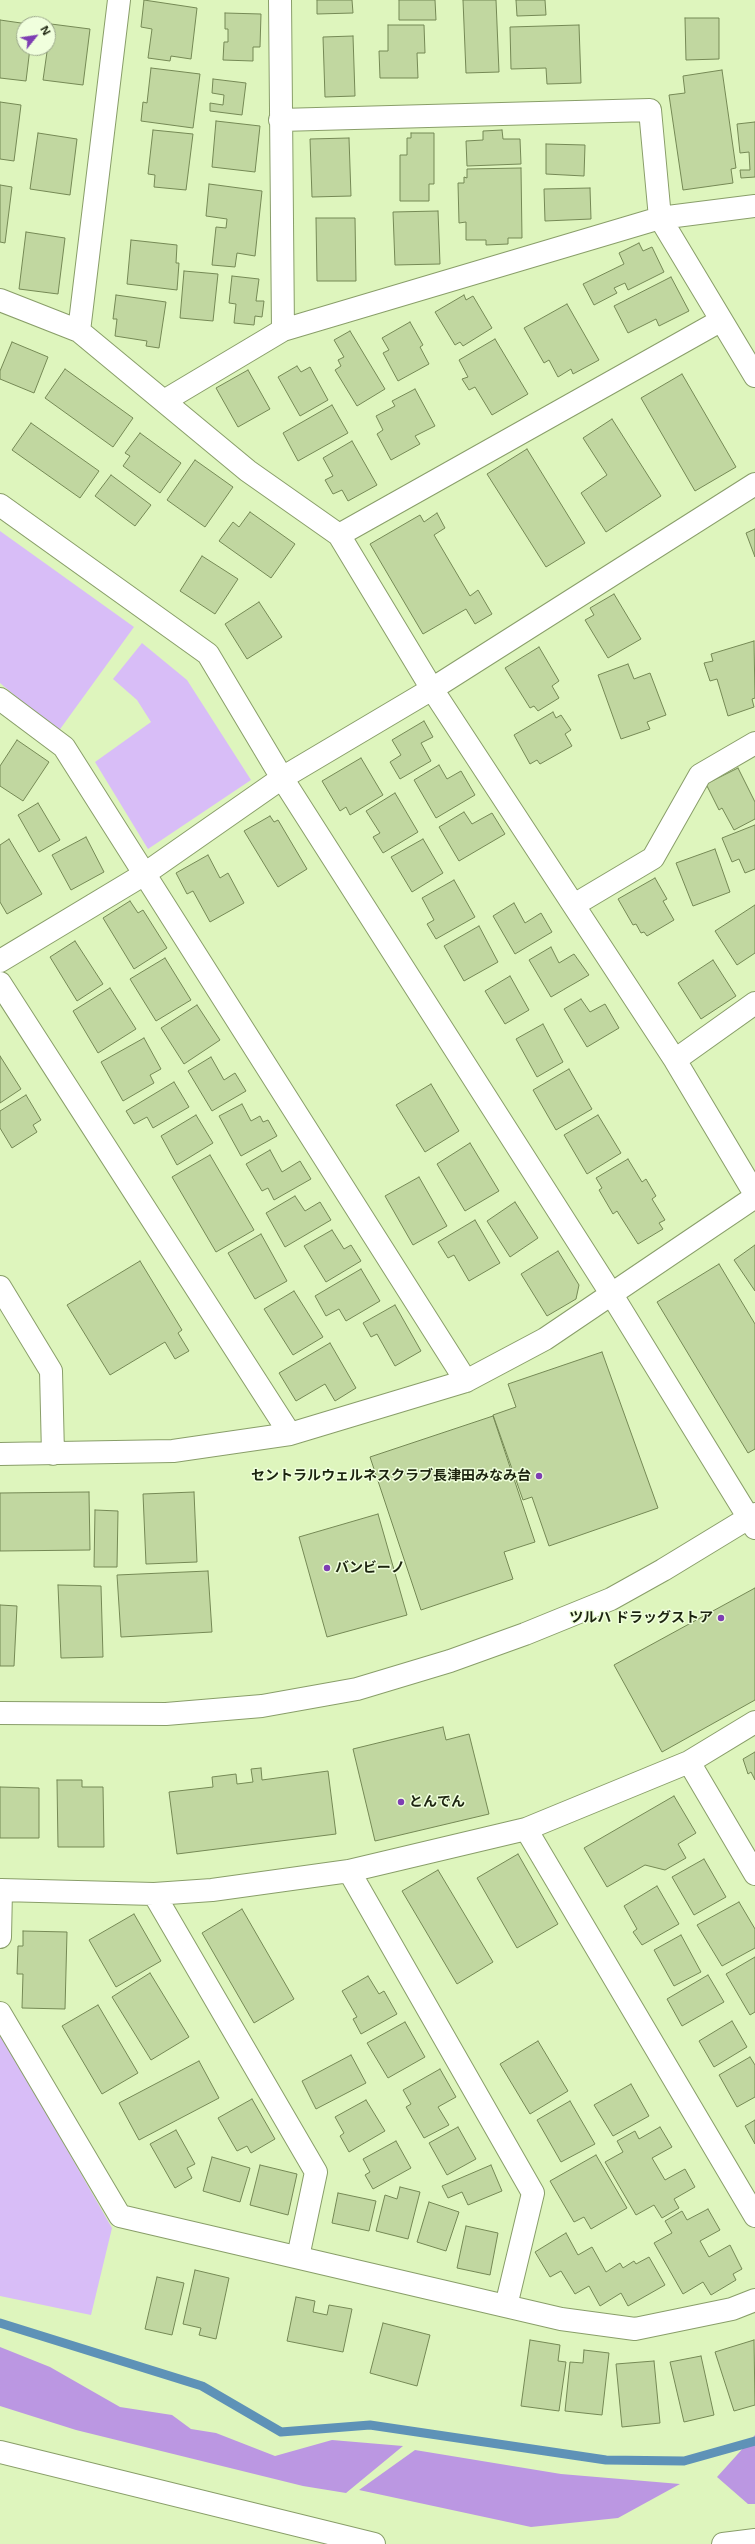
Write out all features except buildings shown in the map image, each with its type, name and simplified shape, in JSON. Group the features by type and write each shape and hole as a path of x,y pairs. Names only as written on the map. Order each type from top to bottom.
{"street":[{"path":"79,331 119,0"},
{"path":"280,0 283,330"},
{"path":"280,120 650,110 660,218 720,321 755,376"},
{"path":"164,401 283,330 660,218 755,206"},
{"path":"0,300 79,331 248,471 339,535 432,690 675,1060 755,1196 612,1295 545,1339 466,1381 290,1434 173,1451 0,1454"},
{"path":"339,535 720,321"},
{"path":"0,961 143,875 282,778 432,690 755,484"},
{"path":"0,505 208,654 282,778 612,1295 753,1520 611,1599 525,1634 450,1661 357,1689 262,1706 166,1714 0,1713"},
{"path":"0,699 64,747 143,875 466,1381"},
{"path":"574,905 653,858 700,775 755,743"},
{"path":"0,983 290,1434"},
{"path":"675,1060 755,1003"},
{"path":"0,1287 51,1371 53,1454"},
{"path":"0,1937 1,1890 154,1894 212,1890 349,1871 526,1829 689,1762 755,1722"},
{"path":"689,1762 755,1874"},
{"path":"526,1829 755,2216"},
{"path":"349,1871 533,2193 506,2306"},
{"path":"154,1894 316,2172 298,2257"},
{"path":"0,2013 120,2216 560,2319 635,2328 732,2309 755,2300"},
{"path":"0,2452 296,2536 374,2544"},
{"path":"723,2544 755,2540"}],"shaded area":[{"path":"0,531 134,627 58,732 0,683"},
{"path":"142,643 187,680 251,780 148,849 95,762 151,722 137,700 113,679"},
{"path":"0,2032 112,2228 91,2315 0,2296"},
{"path":"0,2347 50,2367 120,2407 172,2415 191,2429 216,2433 275,2456 332,2440 403,2446 346,2493 303,2486 76,2430 0,2406"},
{"path":"755,2435 755,2504 748,2504 717,2477"},
{"path":"415,2450 561,2474 680,2484 618,2518 531,2527 359,2490"}],"waterway":[{"path":"0,2323 202,2386 281,2432 370,2425 606,2460 684,2461 755,2441"}],"place":[{"name":"セントラルウェルネスクラブ長津田みなみ台","path":"539,1476"},
{"name":"バンビーノ","path":"327,1568"},
{"name":"ツルハ ドラッグストア","path":"721,1618"},
{"name":"とんでん","path":"401,1802"}]}
